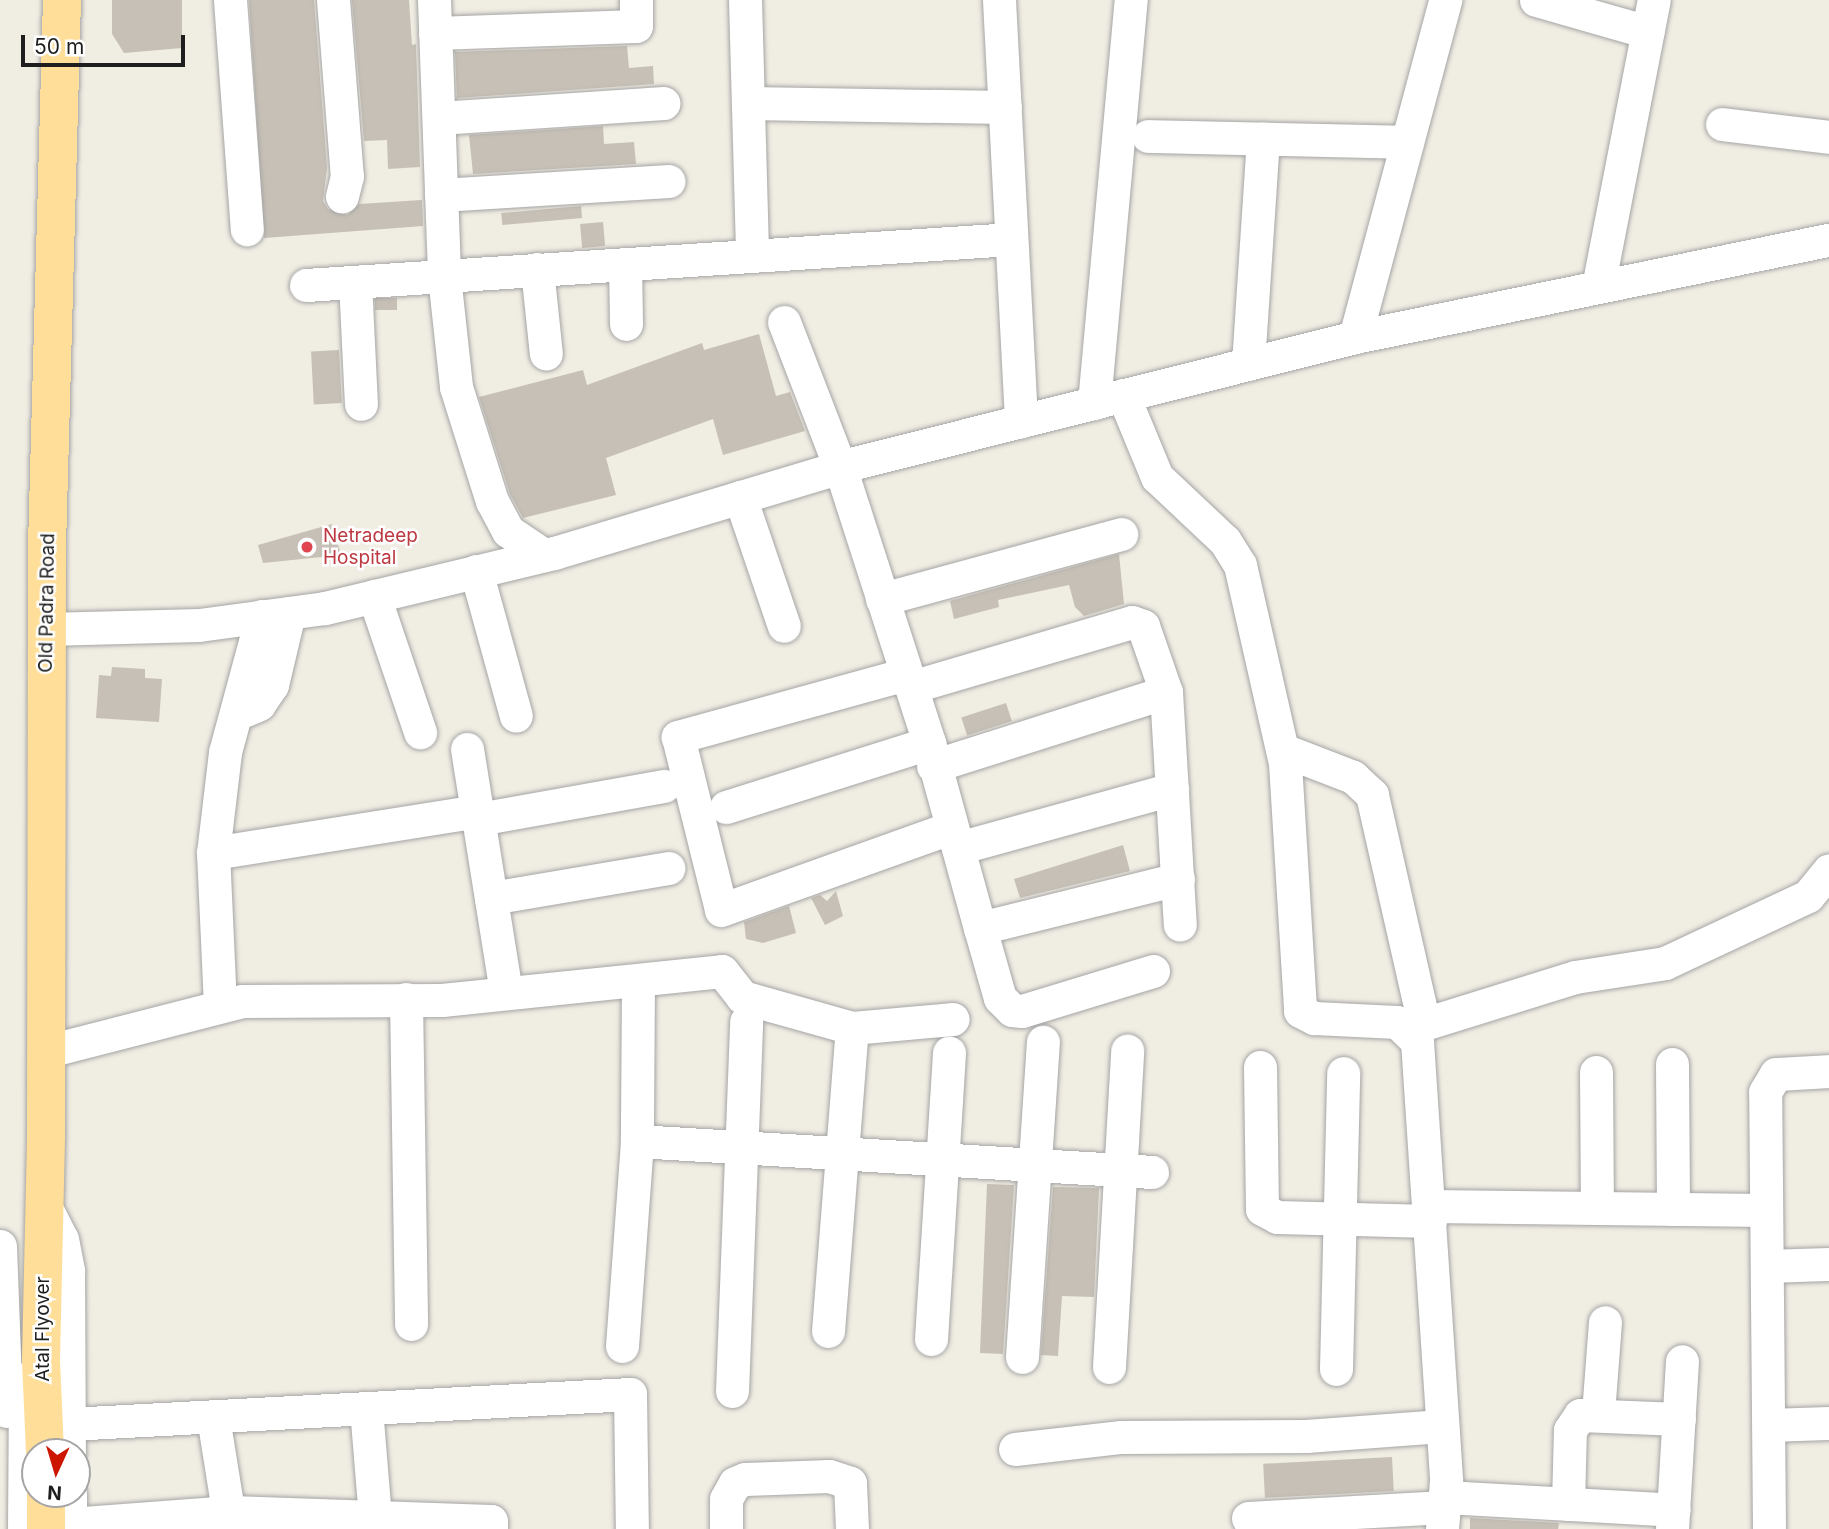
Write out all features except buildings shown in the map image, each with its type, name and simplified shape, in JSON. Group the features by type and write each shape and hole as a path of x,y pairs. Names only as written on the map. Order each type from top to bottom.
{"main road":[{"name":"Old Padra Road","path":"45,1206 46,629 62,0"},
{"name":"Atal Flyover","path":"45,1206 45,1438"}],"street":[{"path":"230,0 247,229"},
{"path":"333,0 346,176 342,196"},
{"path":"434,0 444,276 456,387 492,501 508,531 544,555"},
{"path":"435,33 548,13 636,26 636,0"},
{"path":"746,0 752,255"},
{"path":"999,0 1021,421"},
{"path":"1130,0 1109,399 1157,477 1225,541 1240,565 1283,750 1300,1011 1314,1017 1385,1019 1416,1026 1575,978 1665,963 1808,896 1829,870"},
{"path":"1355,337 1446,0"},
{"path":"1536,0 1648,32"},
{"path":"1598,288 1654,0"},
{"path":"439,118 664,103"},
{"path":"748,103 1005,107"},
{"path":"1722,124 1829,137"},
{"path":"1148,136 1407,142"},
{"path":"1248,364 1263,138"},
{"path":"441,195 669,181"},
{"path":"306,285 1011,239"},
{"path":"46,629 199,625 275,615 374,596 544,555 840,467 1355,337 1829,240"},
{"path":"625,264 626,324"},
{"path":"537,270 546,354"},
{"path":"355,282 362,404"},
{"path":"784,323 840,467 931,754 1000,998 1025,1029"},
{"path":"740,497 783,626"},
{"path":"882,599 1121,534"},
{"path":"476,571 516,716"},
{"path":"374,596 420,732"},
{"path":"220,1006 213,853 225,752 236,714 275,615"},
{"path":"1172,789 954,838 721,910 678,737 908,681 1132,622 1149,634 1166,692 1181,925"},
{"path":"726,807 1166,692"},
{"path":"467,749 506,993"},
{"path":"1283,750 1353,777 1372,795 1416,1026 1442,1426 1443,1511"},
{"path":"213,853 664,786"},
{"path":"491,898 668,868"},
{"path":"980,928 1178,879"},
{"path":"44,1052 242,1001 406,999 506,993 722,971 742,997 852,1028 953,1019"},
{"path":"1022,1357 1035,1166 1022,1011 1153,971"},
{"path":"622,1346 637,1141 638,981"},
{"path":"406,999 411,1324"},
{"path":"732,1391 746,1021"},
{"path":"828,1331 852,1028"},
{"path":"1109,1367 1126,1051"},
{"path":"931,1339 949,1053"},
{"path":"1672,1065 1672,1209"},
{"path":"1261,1068 1262,1209 1277,1217 1339,1218 1597,1208 1766,1210"},
{"path":"1769,1529 1765,1092 1769,1080 1785,1072 1829,1071"},
{"path":"1596,1072 1597,1208"},
{"path":"1336,1369 1343,1073"},
{"path":"637,1141 740,1150 1152,1172"},
{"path":"45,1206 62,1239 68,1271 69,1438 213,1417 630,1394 632,1529"},
{"path":"24,1529 25,1247 45,1206"},
{"path":"0,1246 9,1529"},
{"path":"1767,1266 1829,1265"},
{"path":"1598,1413 1605,1322"},
{"path":"1248,1518 1443,1511 1572,1512 1673,1519 1682,1361"},
{"path":"366,1408 376,1524"},
{"path":"1572,1512 1570,1430 1580,1415 1598,1413 1679,1419"},
{"path":"213,1417 231,1521"},
{"path":"1769,1425 1829,1423"},
{"path":"1015,1449 1121,1437 1306,1436 1442,1426"},
{"path":"726,1529 726,1499 736,1483 745,1479 829,1476 850,1483 852,1529"},
{"path":"64,1519 376,1524 491,1521 491,1529"}],"place":[{"name":"Netradeep Hospital","path":"307,547"}]}
